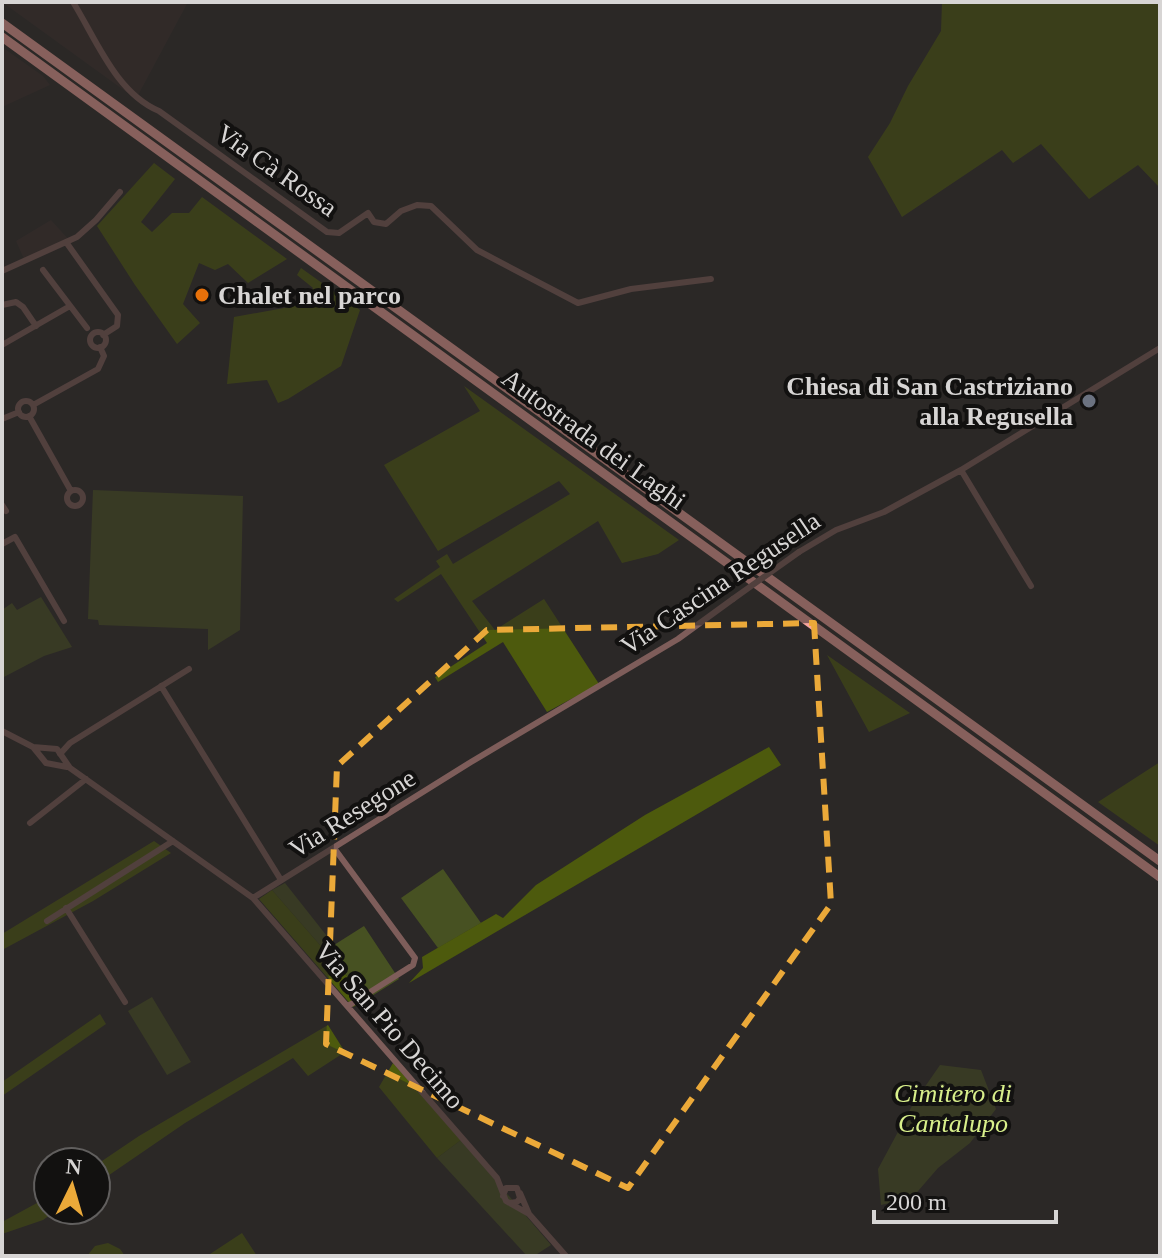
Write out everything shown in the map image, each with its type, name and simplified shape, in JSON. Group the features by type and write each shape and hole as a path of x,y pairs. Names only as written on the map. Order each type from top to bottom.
{"highway":[{"name":"Autostrada dei Laghi","path":"2,23 1160,861"},
{"name":"Autostrada dei Laghi","path":"2,37 1160,877"}],"street":[{"name":"Via Cà Rossa","path":"73,2 117,74 140,101 159,111 327,232 339,233 368,213 374,222 386,224 401,211 417,205 431,206 477,250 578,303 631,289 711,279"},
{"path":"2,271 77,237 120,192"},
{"path":"66,242 118,315 117,326 103,335 94,333 90,339 93,346 100,347"},
{"path":"43,270 87,328"},
{"path":"2,305 16,302 36,326"},
{"path":"2,345 70,306"},
{"path":"100,347 105,342 103,335"},
{"path":"33,405 98,369 104,356 100,347"},
{"name":"Via Cascina Regusella","path":"471,762 678,639 799,552 836,530 884,512 961,470 1160,348"},
{"path":"2,419 19,412 22,403 33,405"},
{"path":"19,412 24,417 29,416 34,411 33,405"},
{"path":"29,416 71,491"},
{"path":"961,470 1031,586"},
{"path":"2,544 15,537 64,621"},
{"path":"2,731 33,747 49,764 70,743 189,669"},
{"path":"161,686 281,880"},
{"path":"33,747 70,743"},
{"path":"43,758 43,751 51,747"},
{"name":"Via San Pio Decimo","path":"51,747 70,768 253,898 497,1178 509,1203 529,1214"},
{"name":"Via Resegone","path":"253,898 471,762"},
{"path":"30,823 86,779"},
{"path":"47,921 173,841"},
{"path":"334,848 415,958 413,965 348,1006"},
{"path":"66,908 125,1002"},
{"name":"Via San Pio Decimo","path":"497,1178 515,1187 529,1214 566,1256"},
{"path":"503,1196 506,1188 515,1187"},
{"path":"509,1203 517,1202 520,1193"}],"highlighted area":[{"path":"814,623 831,904 628,1188 326,1044 337,766 487,630"}],"shaded area":[{"path":"2,2 188,2 136,99"},
{"path":"2,47 43,76 50,85 2,107"},
{"path":"51,220 70,241 24,259 16,241"}],"green space":[{"path":"942,2 1160,2 1160,188 1138,165 1089,199 1041,144 1013,163 1002,150 902,217 868,157 941,31"},
{"path":"154,163 175,179 141,222 152,232 172,213 189,213 202,197 287,259 248,283 228,264 215,270 199,263 183,304 200,323 177,344 97,226"},
{"path":"301,268 360,310 341,366 278,403 267,380 227,384 234,317 295,306 309,298 313,288 297,275"},
{"path":"464,386 679,540 658,554 622,563 598,521 472,601 495,630 544,599 599,684 547,712 503,642 438,682 435,677 487,643 441,574 398,602 394,599 440,567 436,561 447,554 453,564 570,494 559,481 438,551 384,465 480,411"},
{"path":"93,490 243,496 240,630 208,650 208,629 99,625 98,620 88,619"},
{"path":"41,597 72,647 44,656 2,678 2,610 12,603 17,610"},
{"path":"827,655 910,713 869,732"},
{"path":"769,747 781,765 409,983 423,968 422,957 496,914 503,918 536,885 645,815"},
{"path":"1160,762 1160,846 1098,802"},
{"path":"154,841 171,853 93,901 2,950 2,934"},
{"path":"443,869 481,923 438,948 401,898"},
{"path":"285,883 334,945 364,926 399,979 367,999 272,890"},
{"path":"272,890 367,999 353,1007 259,899"},
{"path":"152,997 191,1062 167,1075 128,1011"},
{"path":"100,1014 106,1024 2,1096 2,1082"},
{"path":"328,1025 345,1052 308,1076 293,1058 185,1123 112,1173 112,1154"},
{"path":"393,1063 461,1140 437,1158 379,1087"},
{"name":"Cimitero di Cantalupo","path":"940,1065 981,1070 996,1109 970,1143 938,1168 912,1198 881,1205 878,1169 913,1104"},
{"path":"461,1140 551,1245 534,1256 527,1256 437,1158"},
{"path":"32,1206 32,1224 2,1234 2,1222"},
{"path":"242,1233 257,1256 207,1256"},
{"path":"108,1243 120,1249 125,1256 87,1256 95,1246"}],"place":[{"name":"Chalet nel parco","path":"202,295"},
{"name":"Chiesa di San Castriziano alla Regusella","path":"1089,401"}]}
